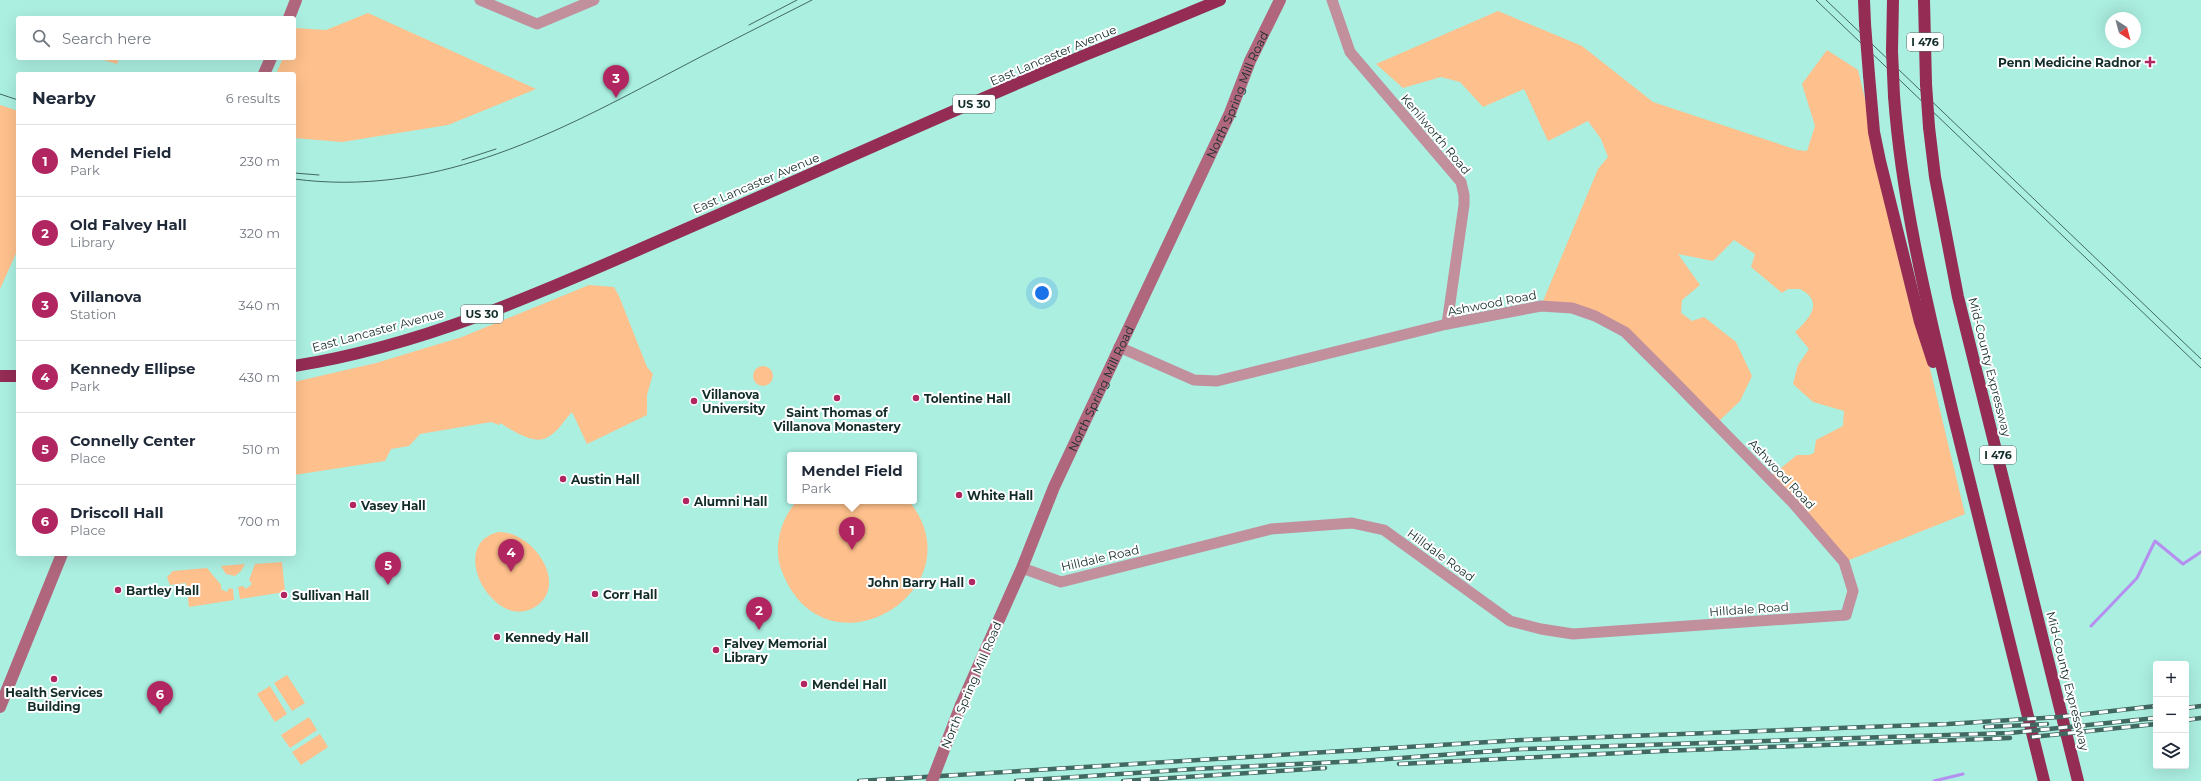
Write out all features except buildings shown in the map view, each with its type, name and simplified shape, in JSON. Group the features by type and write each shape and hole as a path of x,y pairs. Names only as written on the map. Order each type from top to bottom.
{"highway":[{"name":"East Lancaster Avenue","path":"296,366 384,346 477,316 608,262 1089,53 1220,0"},
{"path":"1864,0 1874,132 1880,161 1920,322 1936,373 1954,415"},
{"name":"I 476","path":"1893,0 1892,51 1894,96 1908,211 1940,361 2044,781"},
{"name":"Mid-County Expressway","path":"1924,0 1926,84 1929,127 1935,177 1958,297 2078,781"},
{"path":"0,376 16,376"}],"main road":[{"path":"290,16 296,0"},
{"name":"North Spring Mill Road","path":"932,781 961,705 1022,568 1054,487 1225,123 1250,61 1280,0"},
{"path":"265,72 270,60"},
{"path":"0,707 61,556"}],"street":[{"path":"480,0 537,24 594,0"},
{"name":"Kenilworth Road","path":"1332,0 1350,52 1461,182 1464,195 1464,205 1447,324"},
{"name":"Ashwood Road","path":"1119,347 1194,380 1217,381 1447,324 1541,306 1572,308 1595,316 1625,332 1793,503 1844,562 1853,591 1846,615"},
{"name":"Hilldale Road","path":"1022,568 1061,582 1271,529 1352,523 1384,530 1510,621 1541,629 1573,634 1846,615"}],"shaded area":[{"path":"1498,11 1582,46 1653,102 1797,150 1807,151 1815,126 1802,84 1827,50 1858,70 1965,514 1844,562 1769,478 1797,455 1809,455 1814,453 1816,440 1843,426 1844,411 1813,402 1793,384 1798,365 1809,349 1795,332 1809,316 1813,305 1812,299 1808,294 1800,289 1788,289 1782,293 1751,267 1755,254 1734,240 1713,261 1678,254 1700,285 1682,300 1681,313 1692,321 1704,317 1736,342 1752,376 1740,401 1716,424 1625,332 1595,316 1541,306 1598,169 1608,157 1601,139 1588,121 1548,141 1524,89 1483,107 1460,82 1441,77 1403,88 1376,64"},
{"path":"368,13 536,89 448,125 342,142 296,138 296,72 277,72 282,60 296,60 296,28 326,30"},
{"path":"104,60 118,60 117,64"},
{"path":"0,105 16,110 16,253 0,289"},
{"path":"589,285 614,287 647,367 653,374 647,395 647,415 587,444 572,412 552,435 536,440 523,436 500,423 499,425 491,422 420,434 409,446 391,449 385,461 296,475 296,382 376,363 462,337"},
{"path":"759,366 767,366 773,372 773,380 767,386 759,386 753,380 753,372"},
{"path":"794,504 911,504 926,534 925,565 911,592 888,612 859,622 829,620 802,603 781,569 779,560 778,542 780,533 791,508"},
{"path":"499,532 511,534 523,540 533,548 542,559 547,571 549,583 546,595 538,605 522,612 506,609 493,599 482,585 476,569 476,553 483,540"},
{"path":"282,562 285,592 240,599 238,587 243,586 246,589 252,584 249,580 255,564"},
{"path":"245,564 241,571 235,576 226,574 221,566"},
{"path":"207,568 221,585 221,589 227,592 229,588 233,589 234,600 189,607 186,583 170,585 167,577 173,571"},
{"path":"287,675 305,703 292,711 274,683"},
{"path":"270,686 287,714 275,722 257,694"},
{"path":"309,717 317,730 290,748 281,735"},
{"path":"320,734 328,747 301,765 292,752"}],"waterway":[{"path":"2091,626 2137,578 2155,541 2183,564 2201,552"},
{"path":"1934,781 1963,774"}],"tram line":[{"path":"749,25 797,0"},
{"path":"296,179 344,182 393,179 440,171 486,158 532,141 576,121 812,0"},
{"path":"1816,0 2201,368"},
{"path":"1826,0 2201,359"},
{"path":"0,94 16,99"},
{"path":"462,160 496,149"},
{"path":"296,173 319,175"}],"railway":[{"path":"859,781 1521,740 1948,724 2059,717 2153,706"},
{"path":"2189,708 2201,706"},
{"path":"1016,781 1194,769 1361,761 1521,749 2010,733 2153,718"},
{"path":"2189,720 2201,718"},
{"path":"1985,727 2047,724"},
{"path":"2032,737 2153,724"},
{"path":"1399,764 1662,751 2010,738"},
{"path":"1123,781 1325,768"}],"place":[{"name":"Penn Medicine Radnor","path":"2150,62"},
{"name":"Villanova","path":"616,98"},
{"name":"Saint Thomas of Villanova Monastery","path":"837,398"},
{"name":"Tolentine Hall","path":"916,398"},
{"name":"Villanova University","path":"694,401"},
{"name":"Austin Hall","path":"563,479"},
{"name":"White Hall","path":"959,495"},
{"name":"Alumni Hall","path":"686,501"},
{"name":"Vasey Hall","path":"353,505"},
{"name":"Mendel Field","path":"852,550"},
{"name":"Kennedy Ellipse","path":"511,572"},
{"name":"John Barry Hall","path":"972,582"},
{"name":"Connelly Center","path":"388,585"},
{"name":"Bartley Hall","path":"118,590"},
{"name":"Corr Hall","path":"595,594"},
{"name":"Sullivan Hall","path":"284,595"},
{"name":"Old Falvey Hall","path":"759,630"},
{"name":"Kennedy Hall","path":"497,637"},
{"name":"Falvey Memorial Library","path":"716,650"},
{"name":"Health Services Building","path":"54,679"},
{"name":"Mendel Hall","path":"804,684"},
{"name":"Driscoll Hall","path":"160,714"}]}
